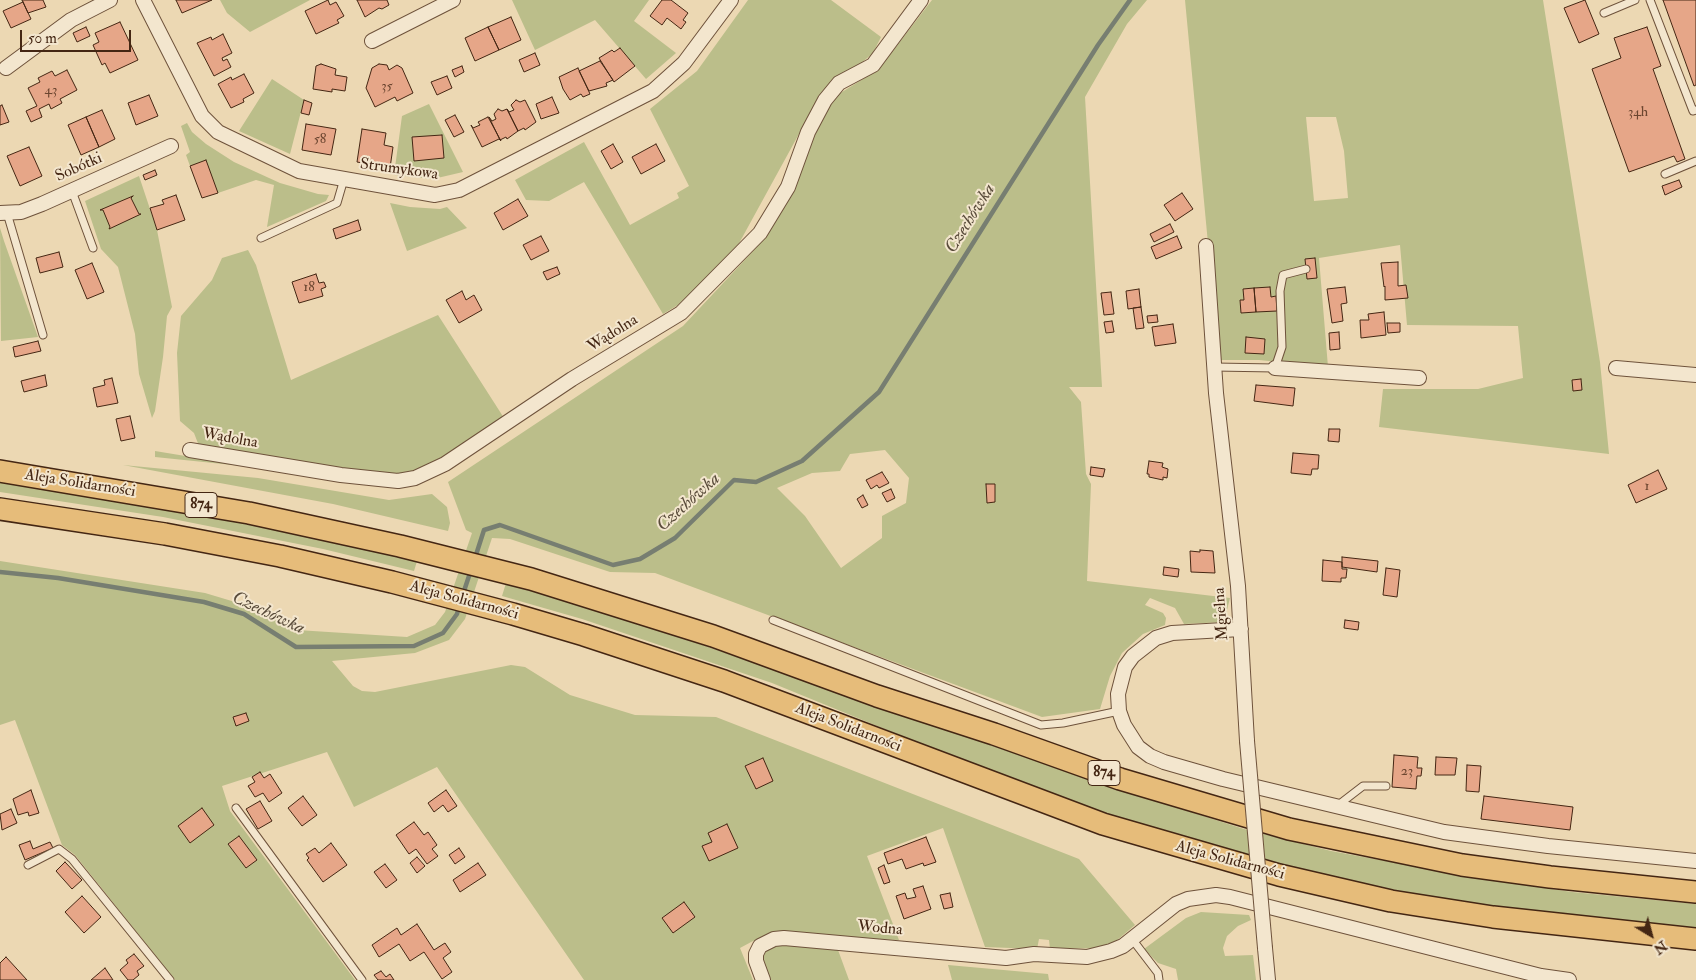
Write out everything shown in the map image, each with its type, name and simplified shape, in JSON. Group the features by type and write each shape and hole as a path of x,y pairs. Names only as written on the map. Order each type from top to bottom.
{"main road":[{"name":"Aleja Solidarności","path":"0,471 249,513 400,546 531,579 713,636 877,696 994,734 1120,779 1289,829 1370,847 1489,869 1608,884 1696,892"},
{"name":"Aleja Solidarności","path":"0,509 174,536 280,556 392,582 513,614 724,681 1064,810 1228,862 1313,883 1432,908 1524,922 1696,939"}],"street":[{"path":"6,68 71,20 110,0"},
{"name":"Strumykowa","path":"143,0 197,107 213,128 240,145 291,168 435,194 459,190 653,91 684,63 731,0"},
{"path":"372,41 453,0"},
{"name":"Wądolna","path":"190,450 341,475 398,481 415,478 444,464 572,379 681,312 760,233 788,187 808,132 825,100 839,83 873,65 922,0"},
{"name":"Sobótki","path":"4,213 21,212 171,146"},
{"name":"Mgielna","path":"1206,246 1214,367 1241,629 1247,740 1268,980"},
{"path":"1275,368 1419,378"},
{"path":"1616,368 1696,375"},
{"path":"1241,629 1172,633 1156,638 1142,647 1125,667 1118,694 1119,711 1130,737 1150,756 1223,779 1444,832 1600,852 1696,861"},
{"name":"Wodna","path":"763,980 756,961 756,954 760,946 784,938 1006,958 1034,954 1087,957 1112,952 1132,939 1176,904 1188,899 1216,896 1263,905 1541,976 1569,980"}],"lane":[{"path":"1604,13 1635,0"},
{"path":"1650,0 1693,111 1696,110"},
{"path":"1665,174 1696,161"},
{"path":"261,238 337,203 344,179"},
{"path":"72,191 93,248"},
{"path":"4,213 43,335"},
{"path":"1214,367 1275,368 1282,347 1280,291 1283,275 1306,269"},
{"path":"773,620 1041,725 1063,723 1119,711"},
{"path":"1335,807 1363,786 1386,786"},
{"path":"236,808 362,980"},
{"path":"28,864 59,849 72,859 170,980"},
{"path":"1132,939 1158,972 1159,980"}],"green space":[{"path":"220,0 310,0 250,32 227,13"},
{"path":"512,0 649,0 634,21 676,53 646,79 595,20 535,50"},
{"path":"748,0 831,0 881,37 873,53 817,101 737,247 678,305 663,314 584,182 549,201 526,200 515,180 584,142 630,225 679,198 677,193 689,186 650,109 697,71"},
{"path":"932,0 1147,0 1127,24 1085,97 1102,387 1069,387 1081,402 1086,474 1091,484 1087,581 1230,598 1224,622 1184,624 1175,608 1150,598 1145,605 1163,613 1166,618 1165,625 1143,634 1122,653 1110,676 1100,709 1042,717 655,573 610,572 510,539 492,538 465,619 449,640 415,653 332,661 353,686 362,691 375,692 511,665 525,667 570,695 635,715 716,717 1079,859 1135,925 1116,941 1096,948 1050,949 1049,940 1039,939 1037,949 985,947 943,828 867,856 899,940 772,936 753,941 740,948 753,980 584,980 437,767 354,807 327,752 222,786 230,811 355,980 175,980 75,855 62,845 15,720 0,725 0,561 205,593 245,605 297,630 407,637 435,625 445,612 472,533 466,530 448,482 683,326 756,248 834,97 879,69","holes":["885,450 909,478 906,503 882,516 882,538 841,568 805,516 777,488 812,473 840,471 850,454"]},
{"path":"1185,0 1543,0 1600,362 1609,454 1379,427 1383,389 1478,389 1523,378 1518,326 1407,325 1400,245 1319,258 1328,367 1259,360 1219,360","holes":["1306,117 1336,117 1344,151 1348,198 1314,201"]},
{"path":"272,79 304,100 290,154 239,131"},
{"path":"429,104 463,172 433,179 394,175 402,116"},
{"path":"187,123 192,132 206,144 234,162 280,183 318,194 329,195 326,201 267,227 274,185 256,180 218,193 190,166 186,155 190,152 181,126"},
{"path":"139,176 157,230 172,307 167,316 163,357 155,411 152,418 139,374 135,334 118,267 101,249 85,201"},
{"path":"390,203 410,207 440,209 447,207 467,228 407,251"},
{"path":"0,228 4,241 38,337 1,341"},
{"path":"248,250 256,265 291,380 438,315 504,418 445,456 408,474 370,473 199,446 194,433 180,421 177,353 181,316 212,280 222,258"},
{"path":"155,451 252,467 155,457"},
{"path":"123,465 258,478 389,500 432,494 447,507 450,523 448,531 333,504"},
{"path":"0,479 254,521 418,558 414,571 323,549 163,517 0,492"},
{"path":"506,583 668,633 1103,784 1244,829 1331,851 1478,878 1572,892 1696,904 1696,933 1538,918 1311,876 1154,831 1046,795 772,683 582,619 502,596"},
{"path":"1201,912 1249,915 1251,920 1238,926 1227,936 1223,948 1225,956 1253,955 1256,980 1178,980 1176,969 1158,963 1144,949 1186,918"},
{"path":"773,944 838,950 849,980 764,980 759,967 767,948"},
{"path":"948,965 1048,974 1049,980 952,980"}],"building":[{"path":"22,0 43,0 46,7 28,13"},
{"path":"176,0 212,0 182,13"},
{"path":"328,0 330,5 336,2 344,16 337,20 339,23 316,34 305,11"},
{"path":"357,0 387,0 389,5 382,9 379,8 365,17"},
{"path":"662,0 671,0 688,13 683,20 686,22 681,29 667,18 662,25 650,16"},
{"path":"1585,0 1599,34 1579,43 1564,8"},
{"path":"1663,0 1696,0 1696,85 1694,86"},
{"path":"23,2 31,19 11,28 3,11"},
{"path":"511,17 521,40 499,50 488,27"},
{"path":"120,22 138,60 110,73 105,63 102,65 93,45 99,42 95,33"},
{"path":"86,27 90,36 77,42 73,33"},
{"path":"488,27 499,50 475,61 465,38"},
{"path":"1647,27 1661,66 1653,69 1685,159 1677,162 1674,156 1629,172 1592,69 1621,58 1614,38"},
{"path":"223,34 232,53 222,58 223,61 227,59 231,67 214,76 197,43 211,37 212,40"},
{"path":"620,48 635,66 614,82 599,58 612,50 614,52"},
{"path":"535,53 540,65 524,72 519,60"},
{"path":"600,61 613,80 606,83 607,86 589,91 579,71"},
{"path":"321,64 336,69 335,75 347,77 345,91 332,89 332,92 313,89 316,66"},
{"path":"379,64 387,65 389,70 397,65 402,68 413,93 397,101 395,97 375,107 366,88 372,68"},
{"path":"462,66 464,72 455,77 452,70"},
{"path":"578,68 590,94 583,97 581,94 570,100 563,89 559,77"},
{"path":"67,70 77,90 60,99 62,103 51,109 49,104 39,109 42,117 31,122 26,111 37,106 28,88 40,82 38,78 52,71 55,76"},
{"path":"244,74 254,93 243,99 244,102 231,108 218,84 231,77 232,80"},
{"path":"447,76 452,88 437,95 431,82"},
{"path":"149,95 158,116 136,125 128,103"},
{"path":"552,97 559,113 541,119 536,104"},
{"path":"304,100 312,103 309,115 301,113"},
{"path":"516,100 520,102 525,100 536,122 525,130 524,128 518,131 507,109 509,112 514,110 511,105"},
{"path":"2,105 9,122 0,125 0,106"},
{"path":"498,109 502,111 507,109 518,131 507,139 506,137 500,140 489,117 492,121 496,119 494,114"},
{"path":"102,110 115,139 99,147 86,117"},
{"path":"455,115 464,132 454,137 445,120"},
{"path":"86,117 99,147 81,155 68,125"},
{"path":"488,117 501,141 499,139 482,147 471,125 473,128 480,125 478,122"},
{"path":"306,124 336,129 331,155 302,150"},
{"path":"362,129 386,133 384,145 393,147 390,168 357,162"},
{"path":"442,135 444,158 414,161 412,137"},
{"path":"613,144 623,162 611,169 601,151"},
{"path":"656,144 665,161 641,174 632,157"},
{"path":"29,147 42,176 20,186 7,156"},
{"path":"206,160 218,193 202,198 190,166"},
{"path":"155,170 157,175 145,180 143,175"},
{"path":"1679,180 1682,187 1665,195 1662,186"},
{"path":"1182,193 1193,209 1175,221 1164,205"},
{"path":"176,195 185,220 157,230 150,208 164,204 162,200"},
{"path":"133,196 131,198 139,214 141,214 109,229 110,227 103,210 100,210"},
{"path":"518,199 528,216 503,230 494,213"},
{"path":"358,220 361,230 336,239 333,229"},
{"path":"1170,224 1174,232 1154,242 1150,234"},
{"path":"541,236 549,251 531,260 523,245"},
{"path":"1177,236 1182,248 1156,259 1151,247"},
{"path":"59,252 63,267 40,273 36,258"},
{"path":"1315,258 1317,278 1307,279 1305,259"},
{"path":"1398,262 1398,286 1406,285 1408,298 1385,300 1385,286 1381,263"},
{"path":"92,263 104,292 87,299 75,270"},
{"path":"557,267 560,274 547,280 543,272"},
{"path":"316,274 319,283 324,282 326,287 321,289 323,296 299,303 292,282"},
{"path":"1270,287 1271,297 1276,296 1277,311 1256,312 1254,288"},
{"path":"1345,287 1347,303 1341,304 1343,321 1332,323 1327,289"},
{"path":"1254,288 1256,312 1241,313 1240,300 1244,300 1243,289"},
{"path":"1139,289 1141,307 1128,309 1126,291"},
{"path":"462,291 466,300 474,295 482,310 459,323 446,300"},
{"path":"1111,292 1114,314 1104,315 1101,293"},
{"path":"1141,307 1144,328 1136,329 1133,308"},
{"path":"1384,312 1386,335 1361,338 1360,320 1369,320 1368,314"},
{"path":"1157,315 1158,322 1148,323 1147,316"},
{"path":"1112,321 1114,332 1106,333 1104,322"},
{"path":"1387,323 1400,323 1400,332 1388,333"},
{"path":"1173,324 1176,343 1155,346 1152,327"},
{"path":"1339,332 1340,349 1330,350 1329,333"},
{"path":"1246,337 1265,339 1264,354 1245,353"},
{"path":"38,341 41,351 15,357 13,347"},
{"path":"45,375 47,386 24,392 21,381"},
{"path":"112,378 118,403 97,407 93,388 105,385 104,380"},
{"path":"1581,379 1582,390 1573,391 1572,380"},
{"path":"1256,385 1295,388 1293,406 1254,401"},
{"path":"130,416 135,438 121,441 116,419"},
{"path":"1329,429 1340,429 1339,442 1328,441"},
{"path":"1293,453 1319,455 1318,469 1312,469 1311,475 1291,473"},
{"path":"1149,461 1163,463 1162,467 1168,469 1167,478 1163,477 1163,480 1149,477 1149,474 1147,474"},
{"path":"1091,467 1105,469 1103,477 1090,475"},
{"path":"1658,470 1667,489 1636,503 1628,485"},
{"path":"882,472 889,483 879,488 877,485 871,489 866,480"},
{"path":"986,484 995,484 995,502 987,503"},
{"path":"891,489 895,498 887,502 882,493"},
{"path":"863,495 868,505 862,508 857,499"},
{"path":"1200,550 1213,551 1215,573 1191,572 1190,551 1200,552"},
{"path":"1342,557 1378,561 1377,572 1342,567"},
{"path":"1323,560 1342,562 1342,569 1347,569 1346,578 1341,578 1341,582 1322,581"},
{"path":"1164,567 1179,569 1178,577 1163,575"},
{"path":"1386,568 1400,570 1397,597 1383,595"},
{"path":"1345,620 1359,622 1358,630 1344,628"},
{"path":"246,713 249,721 236,726 233,717"},
{"path":"1394,755 1418,757 1417,768 1422,768 1421,776 1417,776 1416,789 1392,787"},
{"path":"1436,757 1457,758 1455,775 1435,775"},
{"path":"763,758 773,781 756,789 745,766"},
{"path":"1467,765 1481,766 1479,792 1466,791"},
{"path":"260,772 264,778 270,774 282,793 269,802 263,793 255,797 248,786 255,782 252,777"},
{"path":"31,790 39,813 29,816 28,812 18,815 13,799"},
{"path":"446,790 457,806 448,812 443,805 434,812 428,803"},
{"path":"303,796 317,815 302,826 288,808"},
{"path":"1484,796 1573,807 1570,830 1481,819"},
{"path":"260,801 272,821 258,829 246,809"},
{"path":"202,808 214,825 190,843 178,826"},
{"path":"11,809 17,823 2,830 0,814"},
{"path":"414,822 424,835 428,832 437,845 432,849 438,856 427,864 416,849 409,854 396,835"},
{"path":"727,824 738,848 709,861 702,846 712,842 708,833"},
{"path":"239,836 257,860 246,868 228,844"},
{"path":"926,837 936,862 924,866 923,863 906,869 902,859 888,864 884,853"},
{"path":"30,841 33,849 50,842 53,848 25,860 19,845"},
{"path":"331,843 347,865 323,882 307,860 309,858 306,854 315,848 319,853"},
{"path":"459,848 465,857 455,864 449,855"},
{"path":"417,857 425,866 417,873 410,863"},
{"path":"65,862 82,880 72,889 56,871"},
{"path":"478,863 486,875 460,892 453,880"},
{"path":"385,864 397,880 386,888 374,872"},
{"path":"884,865 890,882 884,884 878,868"},
{"path":"923,886 931,909 904,919 896,896 905,893 907,899 916,897 913,889"},
{"path":"950,893 953,907 944,909 940,895"},
{"path":"82,896 101,917 84,933 65,912"},
{"path":"684,902 695,917 673,933 662,918"},
{"path":"417,924 434,950 445,943 451,952 443,958 452,972 442,979 424,952 410,961 399,944 379,957 372,945 397,928 401,935"},
{"path":"134,954 144,966 137,971 139,975 133,980 128,980 120,970 128,963 126,960"},
{"path":"6,957 27,980 0,980 0,963"},
{"path":"105,968 113,980 91,980"},
{"path":"381,971 386,977 390,974 394,980 378,980 374,975"}],"waterway":[{"name":"Czechówka","path":"475,558 484,530 500,525 613,565 640,559 675,538 734,480 756,482 802,461 879,392 1098,45 1130,0"},
{"name":"Czechówka","path":"463,594 471,570"},
{"name":"Czechówka","path":"0,572 58,578 204,602 244,614 296,647 414,646 443,633 457,614 459,606"}]}
